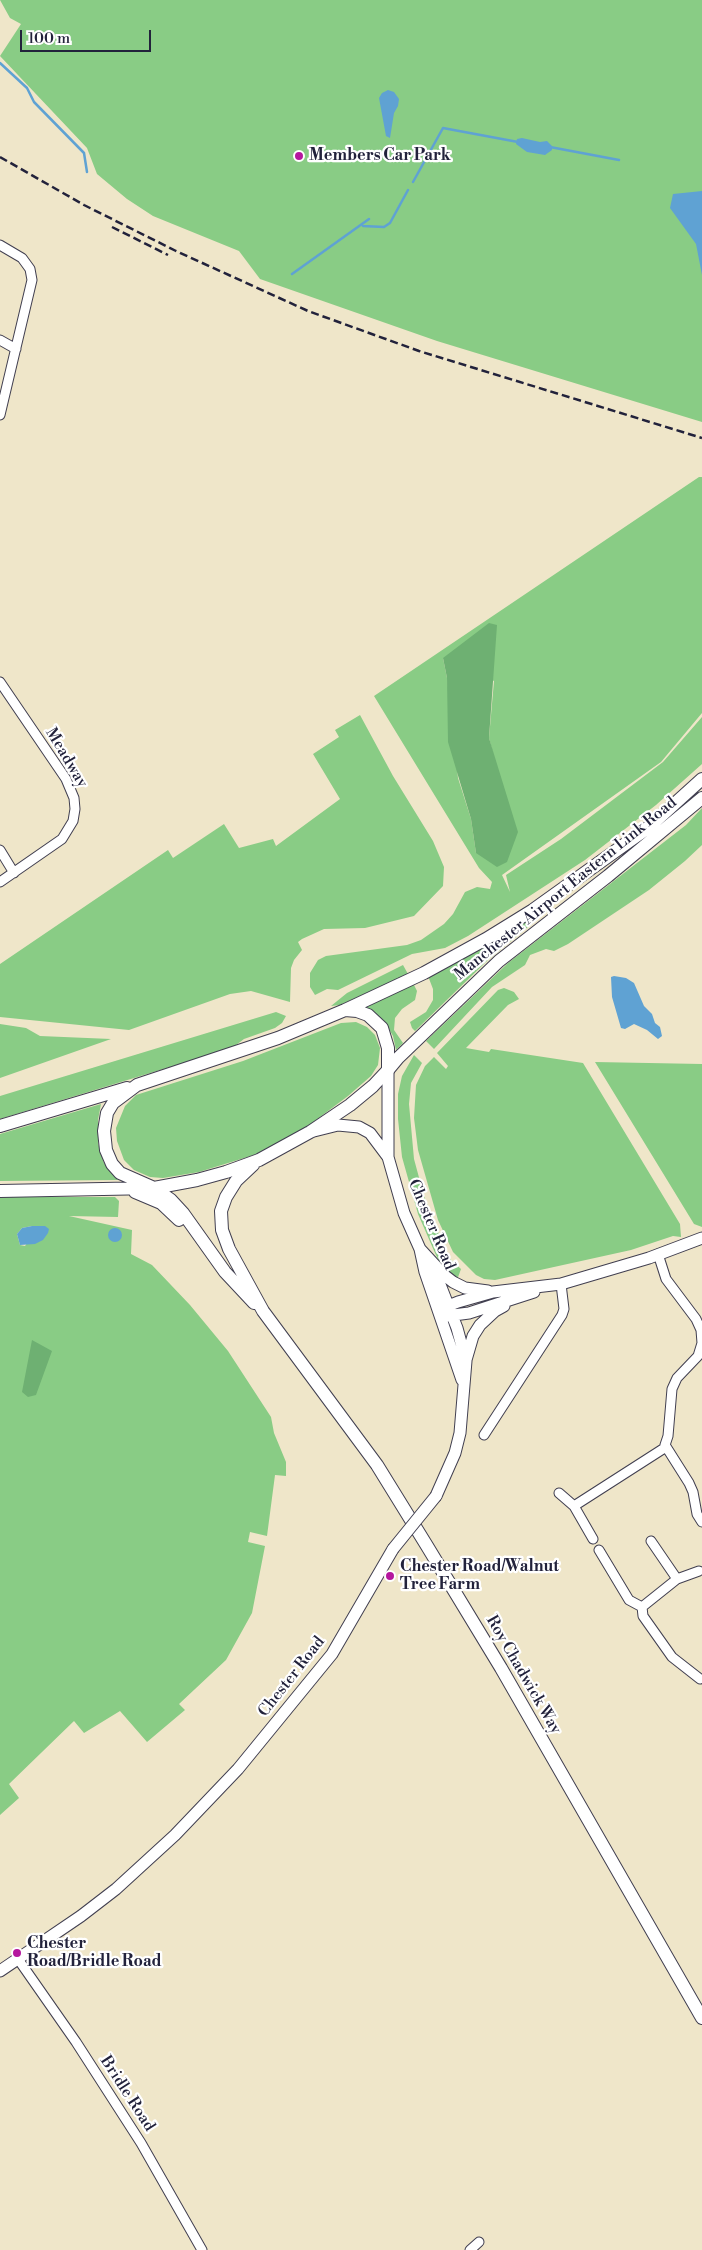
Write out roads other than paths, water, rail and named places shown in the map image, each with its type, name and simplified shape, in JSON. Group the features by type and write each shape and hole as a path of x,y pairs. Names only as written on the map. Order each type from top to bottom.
{"highway":[{"name":"Manchester Airport Eastern Link Road","path":"137,1085 262,1043 345,1010 424,973 486,939 533,910 649,827 702,779"},
{"name":"Manchester Airport Eastern Link Road","path":"259,1160 310,1132 350,1105 499,961 630,859 702,798"},
{"path":"345,1010 357,1011 368,1015 382,1028 388,1048 388,1070"},
{"path":"0,1126 137,1085"},
{"name":"Roy Chadwick Way","path":"137,1085 112,1103 106,1113 105,1144 112,1164 120,1173 154,1188 171,1200 183,1213 204,1245 231,1279 263,1311"},
{"path":"0,1191 154,1188 198,1180 259,1160"},
{"name":"Roy Chadwick Way","path":"259,1160 236,1181 226,1196 221,1211 222,1230 229,1249 263,1311 377,1465 427,1546 501,1668 702,2018"},
{"name":"Roy Chadwick Way","path":"122,1189 149,1196 161,1202 204,1245"}],"main road":[{"name":"Chester Road","path":"0,1971 81,1916 116,1889 175,1836 238,1769 332,1654 394,1549 436,1496 455,1453 460,1434 466,1361 453,1317 431,1260 420,1249 404,1213 388,1157 388,1070"},
{"name":"Chester Road","path":"310,1132 338,1125 359,1127 370,1133 388,1157"},
{"path":"441,1316 453,1317 658,1254 702,1238"},
{"path":"420,1249 425,1272 464,1384"},
{"path":"431,1260 444,1275 458,1285 472,1290 493,1292"},
{"path":"441,1316 448,1306 493,1292 557,1285"},
{"path":"466,1361 473,1336 480,1325 495,1311 526,1295"}],"street":[{"path":"0,245 22,258 30,270 32,280 0,415"},
{"path":"0,340 16,349"},
{"name":"Meadway","path":"0,682 66,779 74,798 73,821 62,839 0,882"},
{"path":"0,850 14,873"},
{"path":"658,1254 666,1279 696,1319 702,1337 698,1356 678,1378 672,1389 666,1448"},
{"path":"484,1435 562,1315 564,1309 557,1285"},
{"path":"574,1506 666,1448"},
{"path":"666,1448 670,1451 689,1483 693,1492 697,1514 702,1522"},
{"path":"559,1493 574,1506 594,1539"},
{"path":"651,1541 677,1579"},
{"path":"599,1550 629,1600 642,1607"},
{"path":"642,1607 677,1579 701,1570"},
{"path":"642,1607 643,1616 672,1657 700,1679"},
{"name":"Bridle Road","path":"18,1959 76,2042 141,2143 202,2250"},
{"path":"470,2250 479,2242"}],"water":[{"path":"388,90 394,92 399,99 394,113 390,138 386,136 379,98 382,93"},
{"path":"522,138 540,142 547,141 552,146 552,150 545,155 527,152 516,144 517,139"},
{"path":"702,191 702,275 696,244 670,208 673,194"},
{"path":"611,977 626,978 634,983 644,1006 652,1014 655,1023 660,1027 662,1036 658,1039 647,1030 634,1024 625,1029 621,1028 612,997"},
{"path":"45,1226 49,1229 48,1233 43,1240 35,1244 20,1245 17,1234 22,1228"},
{"path":"112,1228 118,1228 122,1235 118,1242 112,1242 108,1238 108,1232"}],"waterway":[{"path":"0,63 27,88 34,102 84,153 87,172"},
{"path":"413,182 443,128 518,142"},
{"path":"550,147 619,160"},
{"path":"363,226 384,227 390,223 408,190"},
{"path":"292,274 369,219"}],"railway":[{"path":"0,157 84,205 176,251 308,311 419,351 702,438"},
{"path":"112,227 168,255"}],"place":[{"name":"Members Car Park","path":"299,156"},
{"name":"Chester Road/Walnut Tree Farm","path":"390,1576"},
{"name":"Chester Road/Bridle Road","path":"17,1953"}]}
